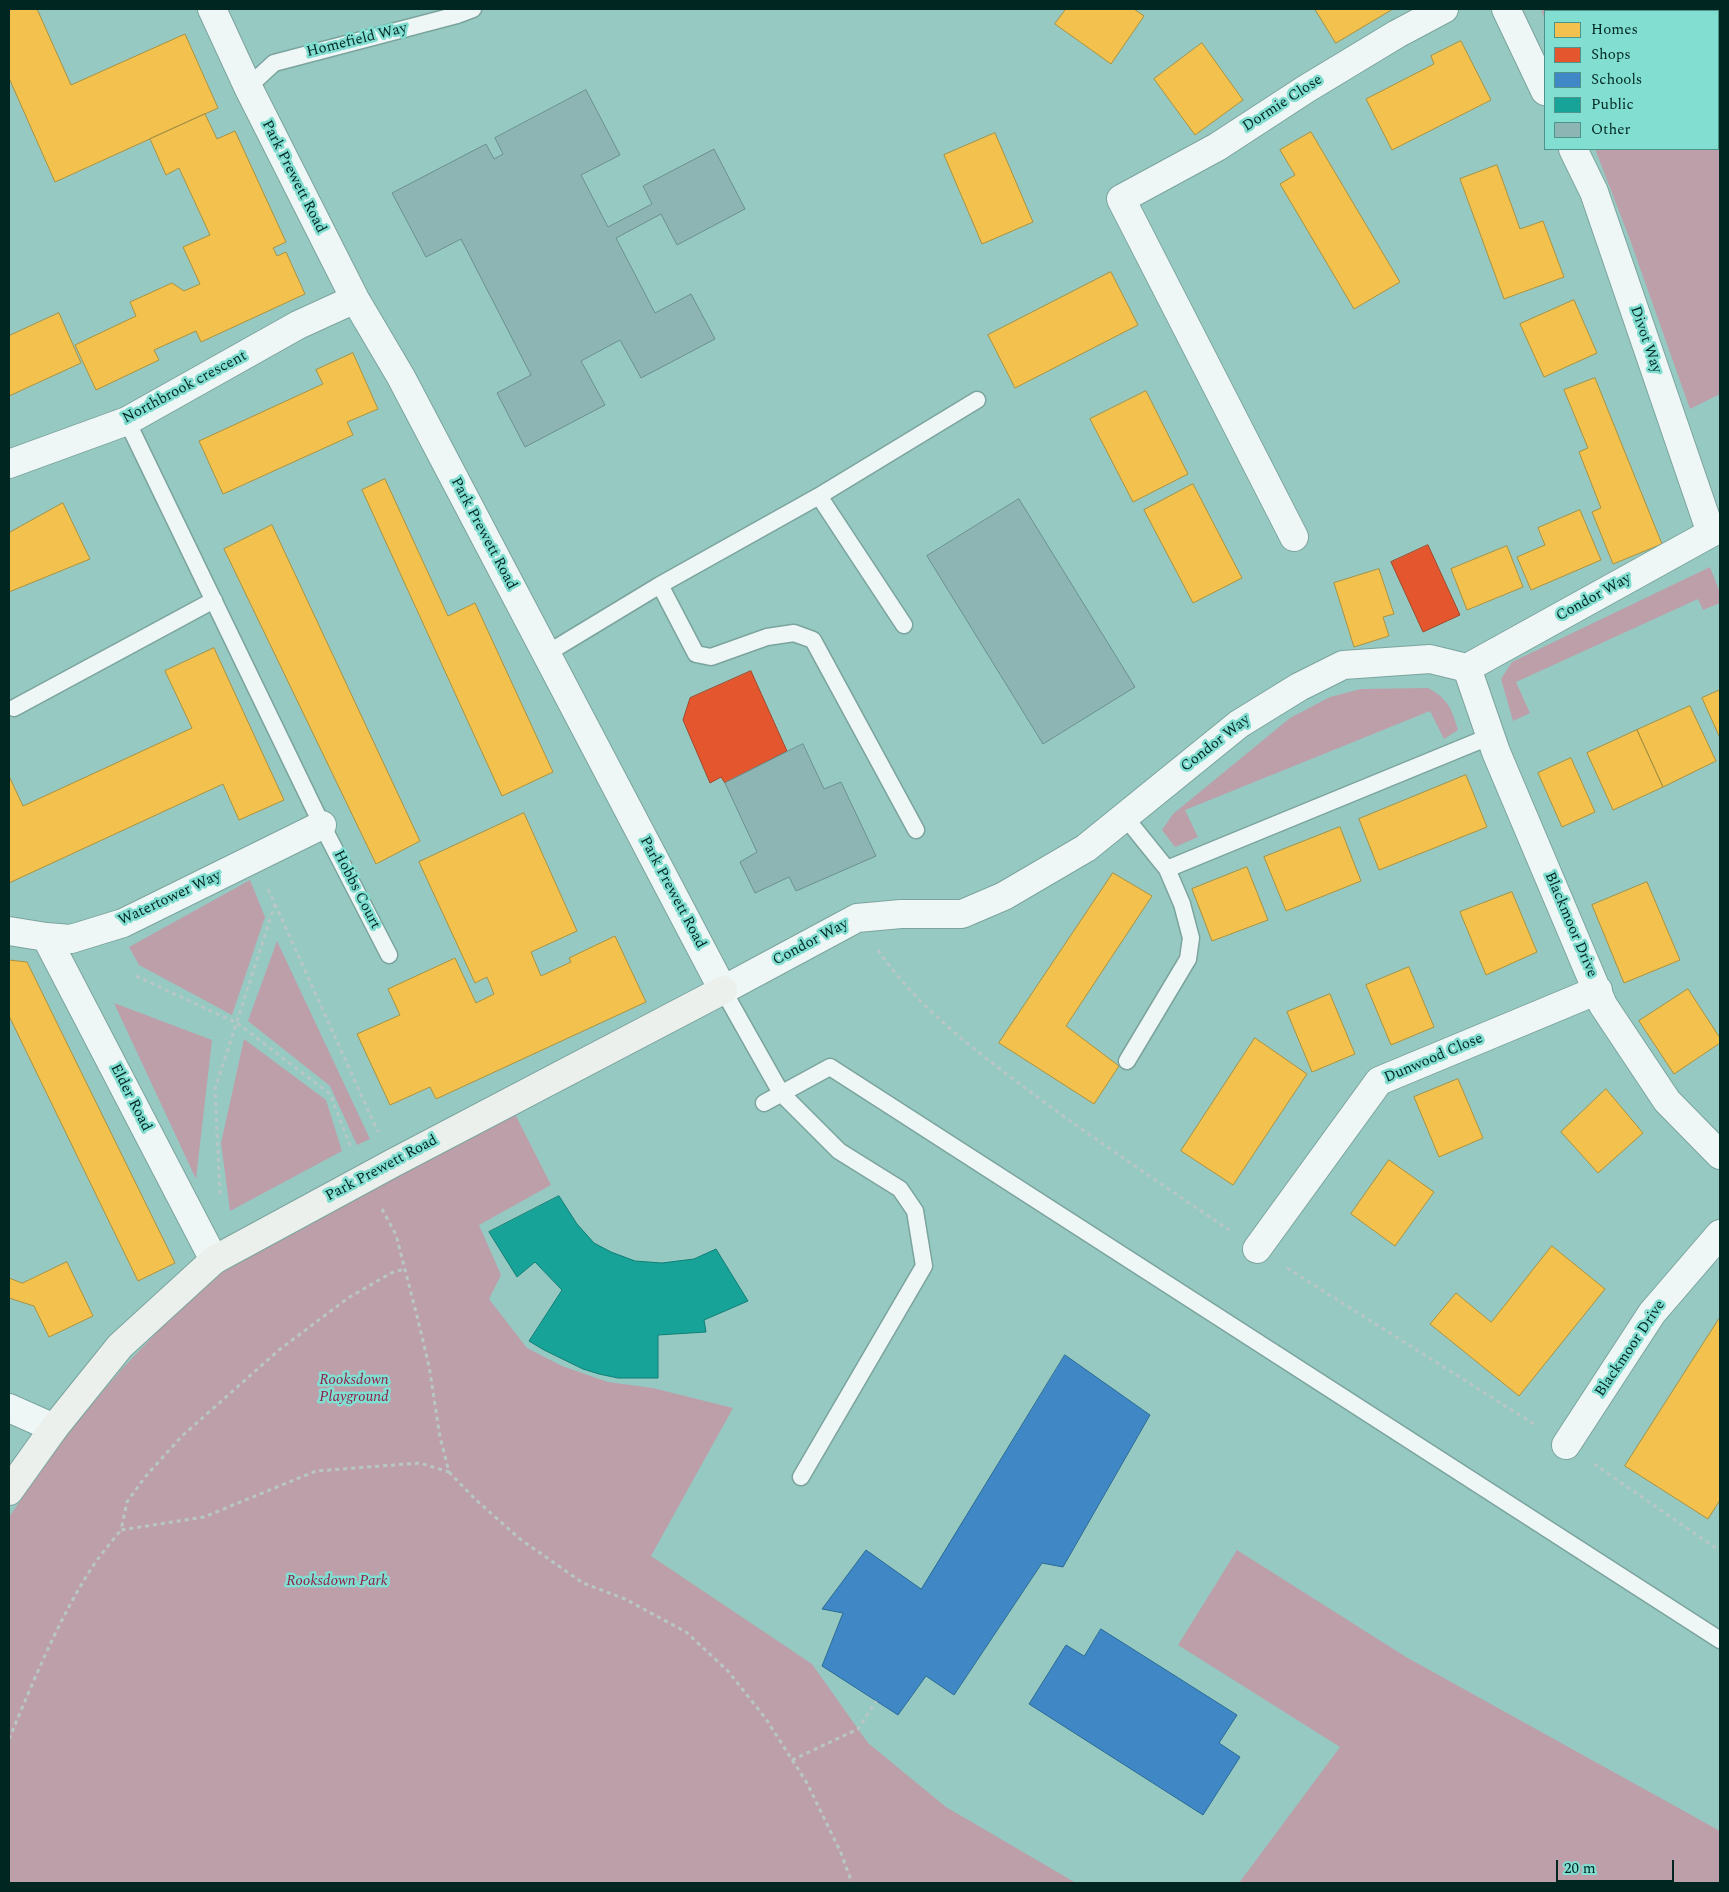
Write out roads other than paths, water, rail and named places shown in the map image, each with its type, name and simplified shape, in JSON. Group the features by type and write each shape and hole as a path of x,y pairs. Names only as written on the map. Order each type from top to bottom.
{"street":[{"name":"Park Prewett Road","path":"9,1491 54,1428 120,1346 214,1260 365,1178 723,990 401,377 355,299 248,87 212,9"},
{"name":"Dormie Close","path":"1294,537 1121,199 1217,147 1306,89 1397,34 1444,9"},
{"path":"1506,9 1544,88"},
{"name":"Divot Way","path":"1574,150 1594,192 1715,531"},
{"name":"Northbrook crescent","path":"9,464 127,421 298,325 355,299"},
{"name":"Condor Way","path":"723,990 857,918 901,914 962,914 1004,896 1086,848 1240,724 1299,687 1343,664 1430,660 1467,668 1715,531"},
{"name":"Blackmoor Drive","path":"1467,668 1501,764 1604,1005 1667,1101 1720,1155"},
{"name":"Watertower Way","path":"9,931 71,939 123,923 322,825"},
{"name":"Elder Road","path":"46,937 214,1260"},
{"name":"Dunwood Close","path":"1257,1249 1379,1081 1598,990"},
{"name":"Blackmoor Drive","path":"1566,1445 1652,1313 1720,1234"},
{"path":"9,1408 54,1428"}],"lane":[{"name":"Homefield Way","path":"248,87 274,63 457,15 473,9"},
{"path":"546,654 660,585 819,496 977,400"},
{"name":"Hobbs Court","path":"127,421 322,825 389,955"},
{"path":"819,496 904,625"},
{"path":"660,585 696,654 711,657 767,638 794,633 813,640 916,830"},
{"path":"14,708 214,600"},
{"path":"1167,869 1491,736"},
{"path":"1125,816 1167,869 1182,904 1191,938 1188,959 1127,1061"},
{"path":"723,990 781,1093 839,1151 900,1189 915,1211 924,1266 802,1477"},
{"path":"764,1103 830,1067 1720,1640"}],"park label":[{"name":"Rooksdown Playground","path":"354,1390"},
{"name":"Rooksdown Park","path":"337,1582"}]}
